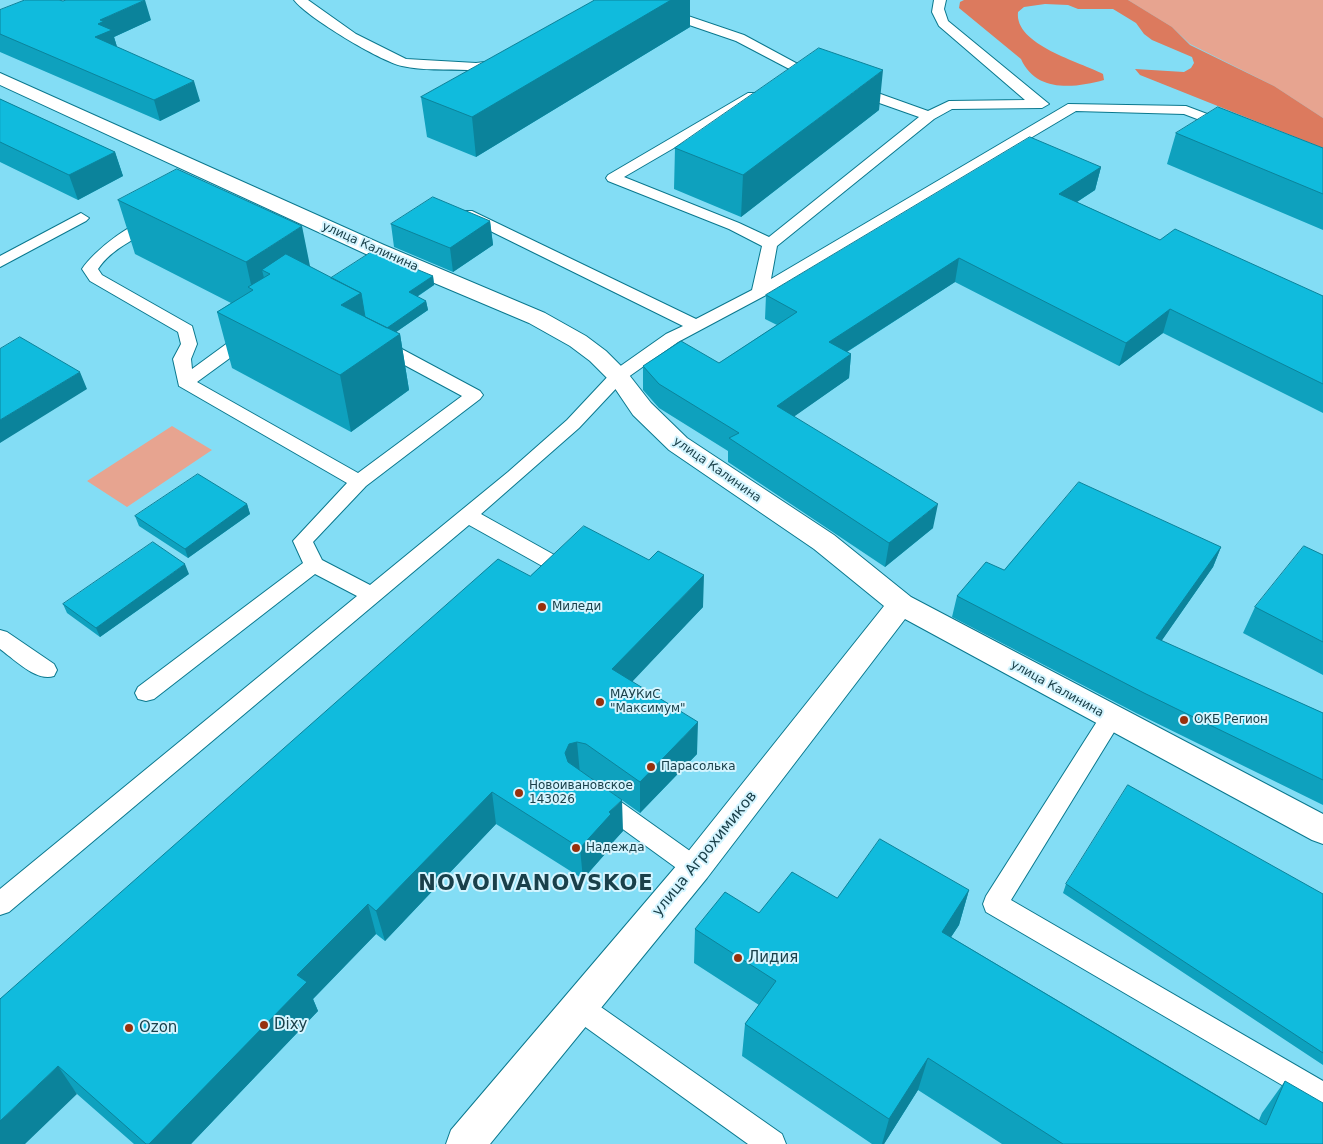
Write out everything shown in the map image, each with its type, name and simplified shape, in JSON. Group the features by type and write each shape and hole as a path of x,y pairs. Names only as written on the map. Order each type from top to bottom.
{"street":[{"name":"улица Калинина","path":"1,80 223,188 369,255 537,318 578,341 598,356 618,376 642,409 678,444 824,542 901,604 1323,830"},
{"name":"улица Агрохимиков","path":"464,1144 695,868 901,604"}],"lane":[{"path":"300,0 352,37 384,55 404,63 476,67 500,64 513,59"},
{"path":"629,0 740,38 818,75"},
{"path":"940,0 938,14 943,24 1038,104"},
{"path":"783,78 800,68"},
{"path":"845,86 929,116"},
{"path":"766,88 613,178 734,226 770,244"},
{"path":"760,292 770,244 929,116 949,105 1038,104 1073,107 1186,110 1241,132"},
{"path":"0,904 515,476 573,424 618,376 695,325 760,292 1073,107"},
{"path":"467,214 695,325"},
{"path":"165,217 117,243 96,258 90,269 96,278 186,330 189,344 182,358 185,382"},
{"path":"0,262 81,218"},
{"path":"185,382 265,324"},
{"path":"365,336 474,395 359,482 303,541 314,565 372,595"},
{"path":"185,382 359,482"},
{"path":"468,515 551,562"},
{"path":"146,693 314,565"},
{"path":"0,638 46,670"},
{"path":"1111,718 995,904 1323,1096"},
{"path":"580,785 695,868"},
{"path":"579,1007 772,1144"}],"shaded area":[{"path":"964,0 1128,0 1172,27 1190,45 1274,86 1323,118 1323,148 1140,75 1135,69 1184,72 1191,68 1194,63 1192,57 1152,40 1144,34 1136,23 1113,9 1078,9 1068,5 1045,4 1024,7 1018,12 1020,24 1026,34 1037,43 1065,58 1103,74 1104,80 1069,86 1046,83 1036,78 1021,59 959,8 960,2"},
{"path":"1128,0 1323,0 1323,118 1274,86 1190,44 1172,27"},
{"path":"172,426 212,450 127,507 87,481"}],"building":[{"path":"25,0 145,0 100,20 104,21 98,24 112,30 95,37 194,81 154,100 0,34 0,10"},
{"path":"595,0 671,0 472,117 421,97"},
{"path":"819,48 883,70 743,175 675,148"},
{"path":"0,99 115,152 69,175 0,142"},
{"path":"1218,107 1323,148 1323,194 1176,133"},
{"path":"1030,137 1101,167 1059,194 1160,240 1175,229 1323,296 1323,384 1170,309 1126,343 959,258 829,342 851,354 777,406 938,504 889,543 729,438 739,433 659,384 643,366 681,341 719,363 797,312 766,295"},
{"path":"177,169 302,226 246,262 118,200"},
{"path":"433,197 490,221 450,248 391,224"},
{"path":"373,251 433,276 409,292 426,301 387,328 365,317 361,293 331,278"},
{"path":"286,254 361,293 341,305 400,334 340,375 217,312 253,290 248,287 270,274 262,270"},
{"path":"20,337 80,372 0,420 0,349"},
{"path":"198,474 247,504 185,549 135,516"},
{"path":"1079,482 1221,547 1156,638 1323,713 1323,780 1144,693 957,596 986,562 1004,570"},
{"path":"584,526 649,560 658,551 704,575 612,669 698,722 640,782 586,744 577,742 569,744 565,753 568,762 622,800 609,812 611,814 580,848 492,792 376,911 368,904 297,975 307,982 149,1144 146,1144 58,1066 0,1121 0,999 498,559 530,576"},
{"path":"153,542 185,564 96,628 63,604"},
{"path":"1304,546 1323,555 1323,642 1255,607"},
{"path":"1128,785 1323,894 1323,1053 1066,884"},
{"path":"880,839 969,890 942,932 1266,1125 1285,1081 1323,1103 1323,1144 1063,1144 928,1058 889,1119 745,1024 776,981 695,929 725,892 759,913 792,872 837,898"}],"place":[{"name":"Миледи","path":"542,607"},
{"name":"МАУКиС \"Максимум\"","path":"600,702"},
{"name":"ОКБ Регион","path":"1184,720"},
{"name":"Парасолька","path":"651,767"},
{"name":"Новоивановское 143026","path":"519,793"},
{"name":"Надежда","path":"576,848"},
{"name":"Лидия","path":"738,958"},
{"name":"Dixy","path":"264,1025"},
{"name":"Ozon","path":"129,1028"}],"district":[{"name":"NOVOIVANOVSKOE","path":"536,885"}]}
